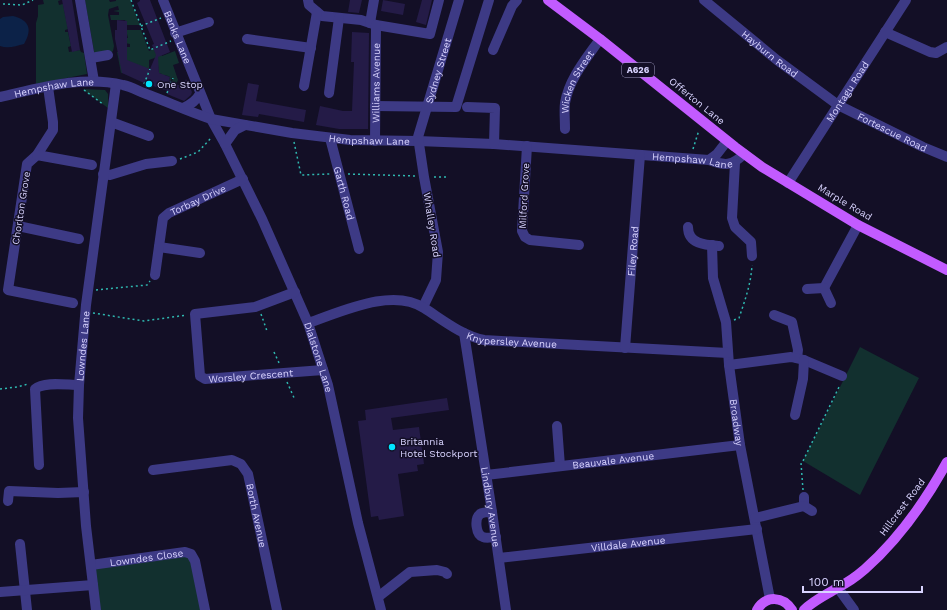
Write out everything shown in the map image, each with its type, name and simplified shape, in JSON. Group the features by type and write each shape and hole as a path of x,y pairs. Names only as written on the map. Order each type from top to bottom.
{"main road":[{"name":"Offerton Lane","path":"548,0 735,148"},
{"name":"Marple Road","path":"735,148 788,183 858,225 947,270"},
{"name":"Hillcrest Road","path":"770,599 781,600 790,608 812,602 838,588 864,569 896,538 931,491 947,462"},
{"path":"757,610 761,604 770,599"},
{"name":"Hillcrest Road","path":"804,610 812,602"}],"street":[{"path":"80,0 94,81"},
{"name":"Banks Lane","path":"162,0 174,37 212,119"},
{"path":"308,0 309,5 322,16 361,20 373,24 430,34 439,0"},
{"name":"Williams Avenue","path":"374,0 374,141"},
{"name":"Sydney Street","path":"418,141 418,136 459,0"},
{"path":"375,106 456,107 489,0"},
{"path":"492,50 512,6 517,0"},
{"name":"Hayburn Road","path":"704,0 777,60 838,105"},
{"name":"Montagu Road","path":"788,183 906,0"},
{"path":"304,86 317,12"},
{"path":"329,93 339,18"},
{"path":"174,37 209,22"},
{"path":"885,32 930,52 941,52 947,47"},
{"path":"247,39 311,48"},
{"name":"Wicken Street","path":"565,129 565,104 569,88 576,74 600,40"},
{"path":"91,58 108,55"},
{"name":"Hempshaw Lane","path":"0,97 74,82 94,81 131,88 212,119 330,138 374,141 418,141 527,146 710,160 717,163 735,163 744,154"},
{"name":"Lowndes Lane","path":"96,610 78,418 79,385 88,291 116,84"},
{"name":"Chorlton Grove","path":"48,87 53,130 37,155 27,164 8,290 73,303"},
{"path":"182,108 191,104 200,94"},
{"name":"Fortescue Road","path":"838,105 923,147 947,157"},
{"path":"467,107 495,108 494,144"},
{"name":"Dialstone Lane","path":"212,119 243,179 308,323 328,385 358,523 381,610"},
{"path":"111,122 149,136"},
{"path":"226,144 235,130 245,125"},
{"name":"Garth Road","path":"330,138 359,249"},
{"name":"Whalley Road","path":"418,141 439,263 436,280 423,307"},
{"path":"710,160 717,154 727,141"},
{"name":"Milford Grove","path":"527,146 522,231 525,237 530,240 579,245"},
{"path":"37,155 92,165"},
{"name":"Filey Road","path":"625,348 640,155"},
{"path":"103,174 110,175 146,164 172,161"},
{"path":"735,163 732,218 735,227 751,242 752,256"},
{"name":"Torbay Drive","path":"155,275 163,218 169,212 243,179"},
{"path":"824,288 858,225"},
{"path":"18,226 79,239"},
{"name":"Broadway","path":"688,227 690,237 696,242 712,245 713,278 726,322 729,365 740,445 770,599"},
{"path":"159,246 200,253"},
{"path":"807,289 824,288"},
{"path":"824,288 831,303"},
{"path":"195,314 258,306 295,292"},
{"name":"Knypersley Avenue","path":"308,323 380,300 394,300 405,301 423,307 476,338 496,341 728,353"},
{"name":"Worsley Crescent","path":"195,314 200,376 205,379 323,370"},
{"path":"774,315 792,322 801,359 803,379 795,415"},
{"name":"Lindbury Avenue","path":"464,332 506,610"},
{"path":"729,365 784,357 801,359 842,376"},
{"path":"40,465 35,389 38,386 46,384 79,385"},
{"path":"557,426 560,466"},
{"name":"Beauvale Avenue","path":"486,475 740,445"},
{"name":"Borth Avenue","path":"153,470 232,460 241,464 248,474 277,610"},
{"path":"8,501 9,491 58,493 84,492"},
{"path":"755,518 807,505"},
{"path":"492,512 482,513 479,515 476,520 477,532 484,538 496,537"},
{"name":"Villdale Avenue","path":"499,558 757,529"},
{"path":"20,544 27,610"},
{"name":"Lowndes Close","path":"91,565 185,552 191,554 195,561 205,610"},
{"path":"378,597 410,572 437,570 447,574"},
{"path":"0,592 93,585"},
{"path":"838,588 854,610"}],"path":[{"path":"3,4 22,5 33,0"},
{"path":"131,0 150,50 174,37"},
{"path":"141,26 162,17"},
{"path":"143,86 150,69"},
{"path":"166,95 173,78"},
{"path":"84,89 108,108 112,108"},
{"path":"690,159 702,121"},
{"path":"292,133 301,175 340,174 448,177"},
{"path":"172,161 198,152 212,137"},
{"path":"726,322 739,318 751,279 752,256"},
{"path":"88,291 147,285 155,275"},
{"path":"258,306 267,331"},
{"path":"86,312 144,321 195,314"},
{"path":"807,505 801,463 838,390 842,376"},
{"path":"0,389 31,384 35,389"}],"green space":[{"path":"43,0 61,0 58,1 59,5 63,4 68,29 65,30 65,32 68,32 71,46 68,47 69,52 80,50 84,53 87,74 36,84 36,23 38,16 38,5 44,4"},
{"path":"85,0 109,0 110,2 116,0 130,0 140,25 127,25 125,20 111,20 110,15 119,15 119,12 113,11 119,10 118,6 109,9 108,15 114,46 113,51 108,55 95,57"},
{"path":"122,30 141,30 149,51 158,47 162,56 175,51 179,63 173,65 178,80 175,86 175,83 172,82 172,77 171,81 169,80 170,77 165,75 161,77 162,74 159,73 157,57 149,60 149,69 121,73 117,52 127,53 126,47 130,47 130,44 125,43 124,38 128,38 127,34 122,34"},
{"path":"83,89 105,90 108,94 108,108 86,92"},
{"path":"860,347 919,378 860,495 803,461"},
{"path":"191,554 205,610 96,610 91,565"}],"water":[{"path":"13,16 23,20 28,26 29,30 27,39 24,44 9,47 0,46 0,19 3,17"}],"building":[{"path":"62,0 72,0 80,50 72,52"},
{"path":"140,0 150,0 170,52 158,57 159,73 170,77 169,80 171,82 183,87 186,79 192,92 191,95 184,101 167,94 168,91 144,83 122,73 115,39 117,20 127,21 127,60 150,69 156,55 152,45 154,44 137,3"},
{"path":"350,0 362,0 359,13 348,12"},
{"path":"383,0 405,4 403,15 381,11"},
{"path":"422,0 432,0 426,25 416,22"},
{"path":"352,32 369,33 368,129 339,129 316,125 320,106 343,111 352,111 354,62 351,62"},
{"path":"248,83 259,85 256,101 306,110 304,122 259,114 258,117 242,115"},
{"name":"Britannia Hotel Stockport","path":"447,398 449,410 391,418 393,430 419,427 424,464 417,465 418,471 398,474 404,516 379,520 378,516 371,517 358,421 366,420 365,410"}],"place":[{"name":"One Stop","path":"149,84"},
{"name":"Britannia Hotel Stockport","path":"392,447"}]}
